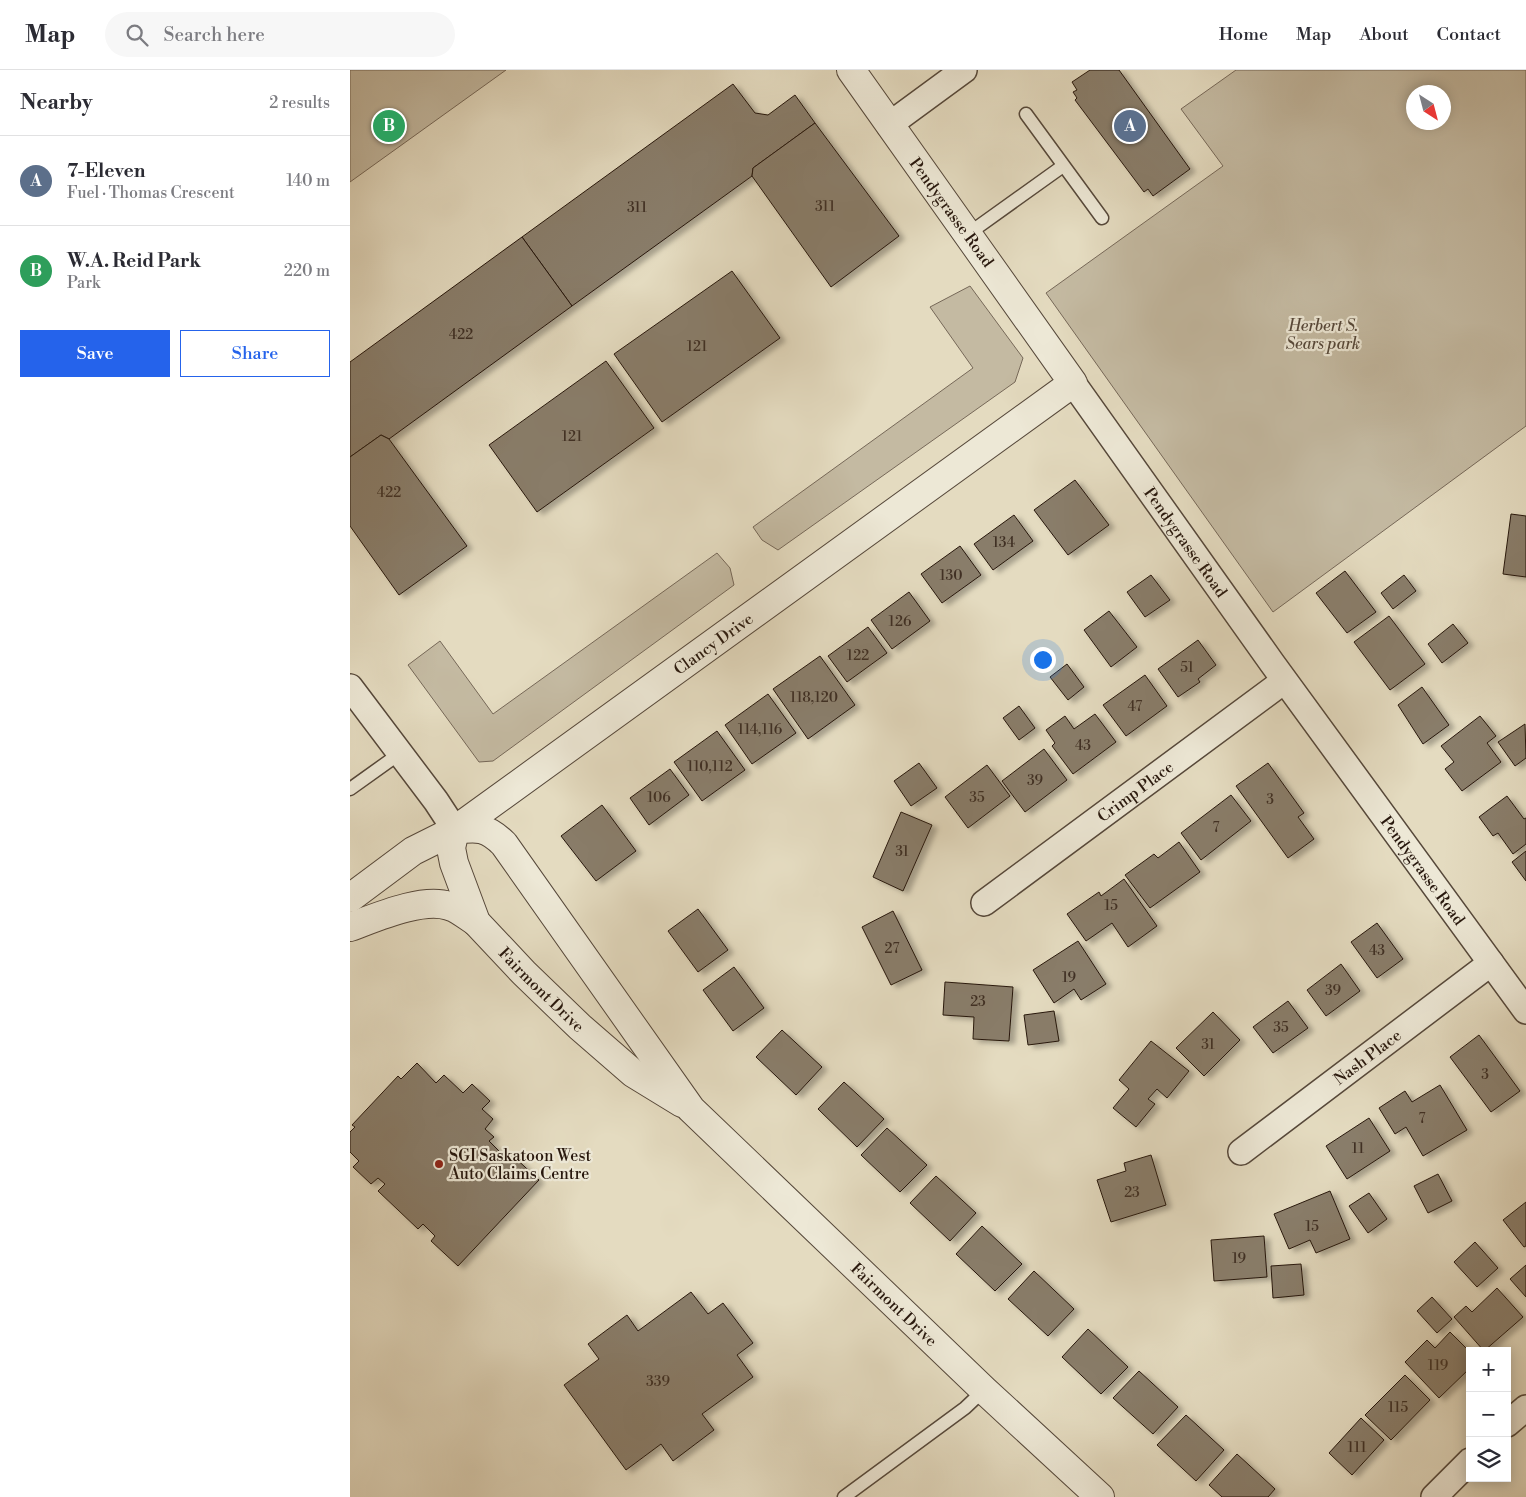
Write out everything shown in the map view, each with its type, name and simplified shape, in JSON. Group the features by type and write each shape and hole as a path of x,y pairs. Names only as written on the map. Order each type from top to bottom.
{"street":[{"name":"Pendygrasse Road","path":"851,70 1284,681 1526,1011"},
{"path":"889,125 964,70"},
{"name":"Clancy Drive","path":"350,898 413,851 455,830 1073,383"},
{"name":"Crimp Place","path":"984,903 1284,681"},
{"path":"350,687 436,801 455,830"},
{"name":"Fairmont Drive","path":"691,1109 511,851 497,838 477,827 455,830 451,848 454,863 476,922 524,973 580,1027 633,1072 691,1109 984,1390 1100,1497"},
{"path":"350,927 406,908 425,905 449,906 476,922"},
{"name":"Nash Place","path":"1241,1152 1491,963"},
{"path":"1511,1421 1526,1408"},
{"path":"1434,1497 1466,1465"}],"lane":[{"path":"1026,114 1102,218"},
{"path":"968,234 1063,166"},
{"path":"350,789 399,754"},
{"path":"844,1497 965,1408 984,1390"}],"green space":[{"path":"350,70 506,70 350,182"},
{"name":"Herbert S. Sears park","path":"1236,70 1526,70 1526,426 1273,612 1046,293 1223,166 1181,109"},
{"path":"970,286 1023,358 1015,382 778,550 762,540 753,527 973,368 930,307"},
{"path":"717,553 730,568 734,585 493,761 479,762 408,665 440,641 493,714"}],"building":[{"path":"1090,70 1119,70 1190,169 1153,196 1148,189 1144,192 1075,100 1077,98 1073,92 1077,90 1072,82"},
{"path":"733,84 755,113 768,115 795,95 815,123 753,168 752,176 572,306 522,237"},
{"path":"815,123 899,236 831,287 752,176 753,168"},
{"path":"522,237 572,306 389,439 381,435 350,457 350,362"},
{"path":"732,271 780,338 662,422 614,354"},
{"path":"606,361 654,428 537,512 489,445"},
{"path":"381,435 389,439 467,546 399,595 350,526 350,457"},
{"path":"1075,480 1109,525 1068,555 1034,510"},
{"path":"1511,514 1526,516 1526,577 1503,574"},
{"path":"1014,515 1033,541 993,570 974,544"},
{"path":"960,546 981,575 942,603 921,574"},
{"path":"1345,571 1376,612 1347,633 1316,593"},
{"path":"1151,575 1170,600 1145,617 1127,592"},
{"path":"1404,575 1416,591 1393,609 1381,593"},
{"path":"909,592 930,621 892,649 871,620"},
{"path":"1109,611 1137,647 1111,667 1084,630"},
{"path":"1389,616 1425,664 1390,690 1354,642"},
{"path":"1453,624 1468,643 1442,663 1428,644"},
{"path":"868,627 887,653 847,682 828,656"},
{"path":"1198,640 1216,665 1198,679 1200,682 1178,697 1158,669"},
{"path":"820,656 855,705 808,739 773,689"},
{"path":"1067,664 1084,687 1068,700 1050,677"},
{"path":"1145,675 1167,706 1126,736 1103,705"},
{"path":"1422,687 1449,725 1423,744 1398,705"},
{"path":"768,694 796,733 752,764 725,725"},
{"path":"1019,706 1035,728 1019,740 1003,718"},
{"path":"1095,714 1116,742 1073,774 1052,746 1055,743 1046,730 1065,716 1074,729"},
{"path":"1480,716 1496,736 1487,743 1501,762 1462,791 1445,769 1454,762 1441,746"},
{"path":"1525,724 1526,758 1515,766 1498,742"},
{"path":"717,731 745,770 702,801 674,762"},
{"path":"1044,749 1067,780 1025,812 1002,781"},
{"path":"919,763 937,788 911,806 894,781"},
{"path":"1268,763 1304,813 1298,817 1314,839 1288,858 1236,786"},
{"path":"987,765 1010,796 968,828 945,797"},
{"path":"670,769 689,795 649,825 630,798"},
{"path":"1231,795 1251,821 1201,860 1181,833"},
{"path":"1507,796 1524,819 1526,818 1526,844 1513,854 1498,833 1493,836 1479,817"},
{"path":"602,805 636,851 596,881 561,836"},
{"path":"901,812 932,825 903,891 873,877"},
{"path":"1179,842 1200,872 1150,908 1125,875 1154,854 1158,858"},
{"path":"1526,851 1526,881 1512,862"},
{"path":"1124,879 1157,926 1128,947 1112,923 1086,941 1067,914 1099,892 1101,896"},
{"path":"698,909 728,950 698,972 668,931"},
{"path":"893,911 922,970 891,985 862,927"},
{"path":"1377,923 1403,959 1377,978 1351,942"},
{"path":"1078,941 1106,984 1081,1000 1074,989 1054,1003 1033,970"},
{"path":"1341,964 1360,991 1326,1016 1307,990"},
{"path":"734,967 764,1008 733,1031 703,990"},
{"path":"945,982 1013,987 1009,1041 973,1039 974,1017 943,1015"},
{"path":"1288,1001 1308,1028 1273,1053 1253,1027"},
{"path":"1054,1011 1059,1041 1028,1045 1024,1015"},
{"path":"1213,1012 1240,1040 1204,1076 1176,1048"},
{"path":"782,1030 822,1067 796,1095 756,1057"},
{"path":"1479,1035 1520,1091 1491,1112 1450,1057"},
{"path":"1151,1041 1189,1071 1167,1098 1157,1089 1148,1099 1155,1104 1136,1127 1113,1108 1129,1089 1119,1080"},
{"name":"SGI Saskatoon West Auto Claims Centre","path":"417,1063 436,1083 444,1075 463,1093 472,1084 490,1101 482,1109 493,1119 485,1129 494,1137 489,1141 507,1159 511,1154 539,1180 458,1266 431,1241 435,1236 423,1224 418,1229 378,1191 385,1184 378,1178 371,1184 353,1167 359,1161 350,1152 350,1132 355,1127 352,1125 398,1076 401,1079"},
{"path":"844,1082 884,1119 857,1147 818,1109"},
{"path":"1440,1085 1467,1130 1423,1156 1406,1127 1395,1134 1379,1108 1405,1091 1412,1102"},
{"path":"1369,1118 1390,1151 1347,1179 1326,1146"},
{"path":"887,1128 927,1165 900,1192 861,1155"},
{"path":"1151,1155 1166,1205 1111,1222 1097,1180 1126,1171 1124,1163"},
{"path":"1438,1174 1452,1201 1428,1213 1414,1186"},
{"path":"936,1176 976,1213 950,1241 910,1203"},
{"path":"1330,1191 1350,1239 1316,1253 1310,1240 1289,1249 1274,1214"},
{"path":"1369,1193 1387,1219 1368,1233 1349,1206"},
{"path":"1526,1202 1526,1246 1524,1247 1503,1220"},
{"path":"982,1226 1022,1264 995,1291 956,1254"},
{"path":"1264,1236 1267,1277 1214,1281 1211,1240"},
{"path":"1475,1242 1498,1268 1477,1287 1454,1262"},
{"path":"1301,1264 1304,1295 1273,1298 1271,1266"},
{"path":"1526,1265 1526,1297 1510,1279"},
{"path":"1034,1271 1074,1309 1048,1336 1008,1299"},
{"path":"1497,1288 1523,1317 1489,1347 1480,1347 1454,1317 1466,1306 1472,1312"},
{"path":"691,1292 708,1314 723,1303 753,1343 737,1355 753,1377 702,1414 714,1430 673,1461 661,1444 626,1470 564,1385 599,1359 588,1344 627,1315 638,1331"},
{"path":"1432,1297 1452,1319 1437,1333 1417,1311"},
{"path":"1088,1329 1128,1367 1101,1394 1062,1357"},
{"path":"1450,1332 1466,1348 1466,1372 1439,1398 1405,1362 1427,1340 1435,1348"},
{"path":"1139,1371 1178,1407 1153,1434 1113,1398"},
{"path":"1405,1375 1430,1400 1391,1440 1365,1415"},
{"path":"1186,1415 1224,1450 1196,1481 1157,1445"},
{"path":"1361,1418 1384,1440 1352,1475 1329,1453"},
{"path":"1237,1454 1275,1489 1268,1497 1222,1497 1209,1485"}],"place":[{"name":"W.A. Reid Park","path":"389,126"},
{"name":"7-Eleven","path":"1130,126"},
{"name":"SGI Saskatoon West Auto Claims Centre","path":"439,1164"}]}
